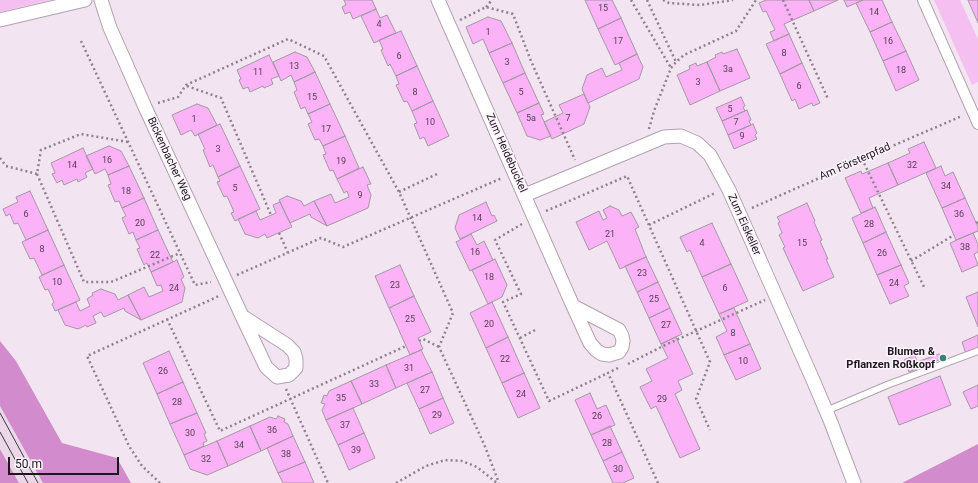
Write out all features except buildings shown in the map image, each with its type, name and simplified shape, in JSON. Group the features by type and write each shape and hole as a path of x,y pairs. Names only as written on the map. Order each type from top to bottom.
{"street":[{"path":"0,20 85,0"},
{"name":"Bickenbacher Weg","path":"101,0 110,28 145,107 266,367 277,377 281,378"},
{"name":"Zum Heidebuckel","path":"438,0 573,306"},
{"path":"923,0 978,124"},
{"name":"Zum Eiskeller","path":"525,195 664,137 681,136 697,142 710,155 727,187 826,411 854,483"},
{"path":"242,316 287,345 294,352 296,368 289,375 281,378"}],"lane":[{"path":"826,411 886,385 978,352"}],"path":[{"path":"449,26 486,7 492,0"},
{"path":"631,0 671,68"},
{"path":"647,0 676,62"},
{"path":"663,0 700,5 733,0"},
{"path":"645,144 654,111 671,68 684,55 736,31 756,0"},
{"path":"783,0 828,100"},
{"path":"486,7 513,14 531,61 580,173"},
{"path":"145,107 178,97 186,86 288,39 324,56 399,192 453,313 438,347"},
{"path":"81,41 195,285 228,285"},
{"path":"186,86 221,98 271,215"},
{"name":"Am Försterpfad","path":"739,214 972,112"},
{"path":"128,142 82,134 42,150 37,174 84,282 111,282 180,253"},
{"path":"0,158 6,166 37,174"},
{"path":"862,159 925,289"},
{"path":"160,483 142,466 129,446 87,356 288,253 321,238 342,247 515,173"},
{"path":"399,192 437,174"},
{"path":"710,430 696,399 710,362 696,332 627,176 534,217 495,240 521,294 503,302 549,401 608,373 696,332 776,295"},
{"path":"649,225 727,187"},
{"path":"279,233 288,253"},
{"path":"911,261 954,235"},
{"path":"520,338 537,329"},
{"path":"419,341 423,339 438,347 484,444 498,483"},
{"path":"608,373 658,483"},
{"path":"281,378 328,483"},
{"path":"396,483 426,466 445,460 462,461 477,467 498,483"}],"shaded area":[{"path":"0,0 50,0 0,12"},
{"path":"934,0 960,0 978,39 978,82 972,85"},
{"path":"0,341 16,361 62,443 117,458 131,483 43,483 0,406"},
{"path":"0,406 43,483 19,483 0,449"},
{"path":"978,444 978,483 902,483"},
{"path":"0,449 19,483 0,483"}],"tram line":[{"path":"0,413 38,483"},
{"path":"0,432 28,483"}],"place":[{"name":"Blumen & Pflanzen Roßkopf","path":"943,358"}]}
